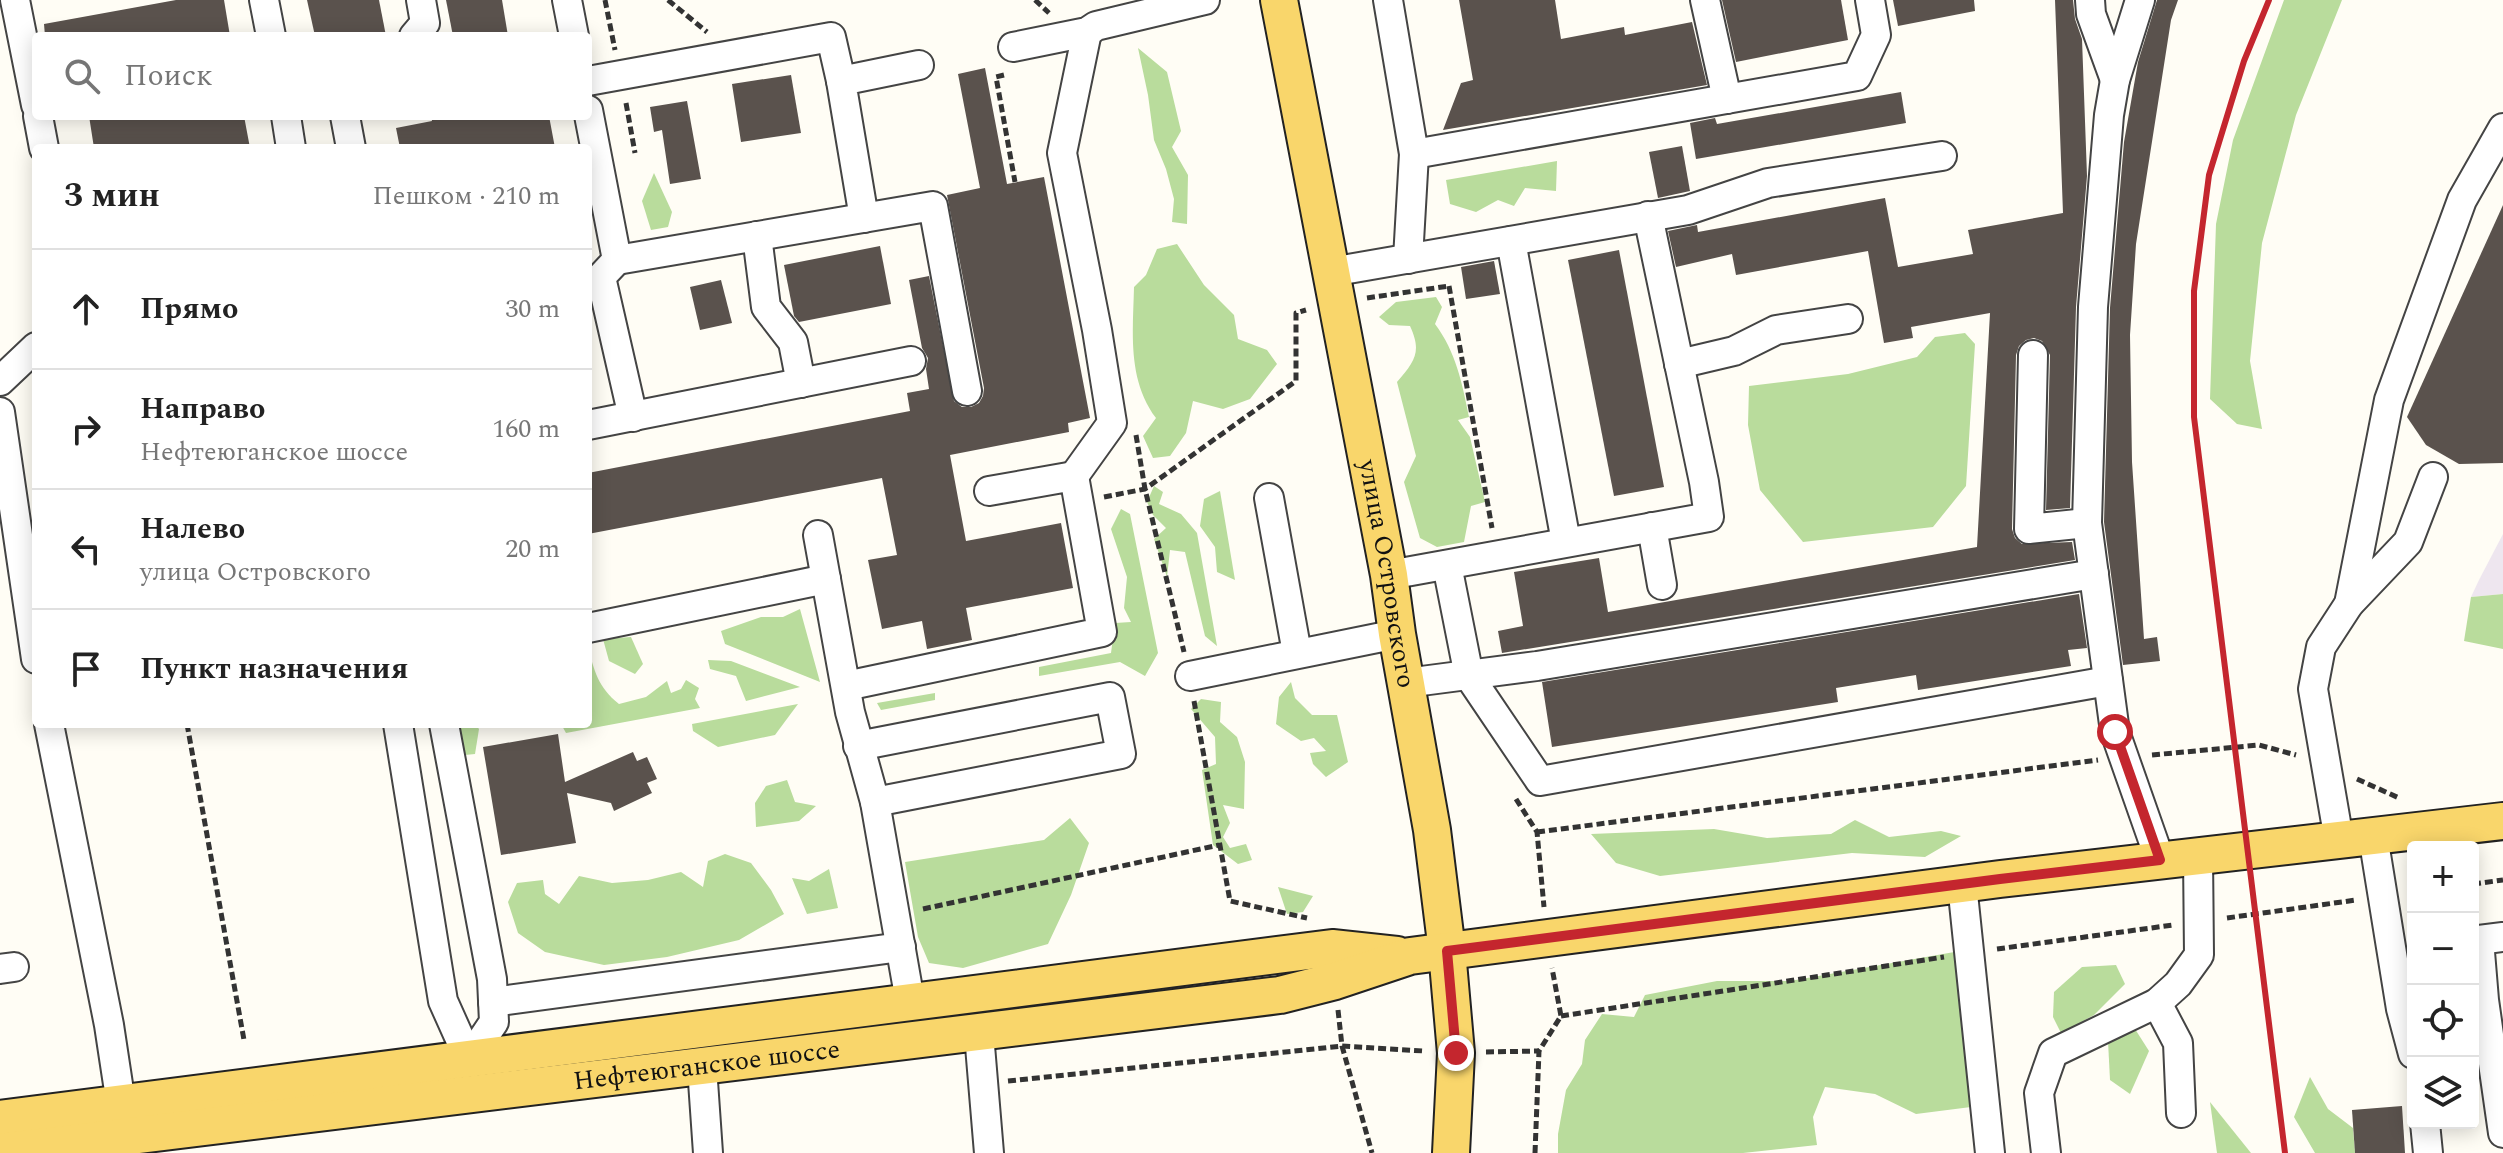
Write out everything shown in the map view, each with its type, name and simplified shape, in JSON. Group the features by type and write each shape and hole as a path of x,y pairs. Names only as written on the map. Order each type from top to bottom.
{"main road":[{"name":"улица Островского","path":"1279,0 1389,575 1432,830 1456,1053 1451,1153"},
{"name":"Нефтеюганское шоссе","path":"2,1144 121,1104 910,1001 1334,965 1962,884 2503,821"},
{"name":"Нефтеюганское шоссе","path":"2,1144 702,1067 1280,995 1334,965"}],"lane":[{"path":"15,0 32,85"},
{"path":"264,0 270,32"},
{"path":"417,32 425,23 421,0"},
{"path":"567,0 573,32"},
{"path":"1011,60 1096,26 1205,0"},
{"path":"1388,0 1414,154 1408,259"},
{"path":"1705,0 1727,99"},
{"path":"1414,154 1857,76 1876,35 1870,0"},
{"path":"2090,0 2091,14 2115,80"},
{"path":"2140,0 2115,80 2109,115 2093,307 2087,523 2115,732 2160,860"},
{"path":"846,686 1102,632 1077,489 1112,423 1062,153 1087,32"},
{"path":"592,80 831,37 864,218"},
{"path":"841,81 919,65"},
{"path":"39,120 43,144"},
{"path":"287,120 290,144"},
{"path":"346,120 350,144"},
{"path":"590,120 617,260"},
{"path":"2349,604 2389,400 2462,200 2503,128"},
{"path":"1334,287 1408,259 1688,210 1768,183 1942,156"},
{"path":"633,417 598,308 601,277 617,260 933,206 967,391"},
{"path":"1389,575 1709,517 1648,216"},
{"path":"757,236 766,307 793,342 801,383"},
{"path":"1511,241 1566,542"},
{"path":"1679,364 1734,351 1776,330 1848,319"},
{"path":"0,381 32,351"},
{"path":"2033,355 2029,529 2087,523"},
{"path":"592,424 911,361"},
{"path":"0,412 32,632"},
{"path":"2407,1008 2356,838 2324,763 2313,689 2321,647 2349,604 2408,542 2433,477"},
{"path":"989,491 1077,489"},
{"path":"1269,498 1297,653"},
{"path":"1652,527 1662,585"},
{"path":"818,535 858,746 875,802 910,1001"},
{"path":"1447,565 1469,676 1540,781 2108,681"},
{"path":"1406,683 1469,676 2094,574"},
{"path":"592,627 826,579"},
{"path":"1190,676 1397,634"},
{"path":"858,746 1110,697 1121,754 875,802"},
{"path":"50,728 109,1025 121,1104"},
{"path":"399,728 443,1001 469,1059"},
{"path":"445,728 492,979 494,1022 469,1059"},
{"path":"2046,1153 2039,1093 2053,1053 2157,1003 2178,984 2199,955 2198,856"},
{"path":"1962,884 1990,1153"},
{"path":"2503,937 2479,940 2503,1133"},
{"path":"493,1002 901,947"},
{"path":"2157,1003 2178,1043 2181,1113"},
{"path":"979,1034 989,1153"},
{"path":"702,1067 708,1153"},
{"path":"2426,1129 2428,1153"}],"path":[{"path":"668,0 732,53"},
{"path":"1011,60 996,77 1015,182"},
{"path":"1443,253 1492,523 1489,557"},
{"path":"1077,489 1145,489 1296,381 1296,313 1334,287 1449,286"},
{"path":"1134,426 1145,489 1190,676 1230,901 1271,908 1329,924 1342,1046 1372,1153"},
{"path":"188,728 244,1040"},
{"path":"1537,832 2123,757 2259,745 2324,763 2397,798 2412,796"},
{"path":"895,915 1219,845"},
{"path":"2479,883 2503,880"},
{"path":"983,1084 1342,1046 1456,1053 1539,1051"}],"shaded area":[{"path":"2503,534 2503,594 2471,597 2479,580"}],"green space":[{"path":"2284,0 2342,0 2296,115 2262,243 2250,361 2262,429 2237,424 2210,399 2216,224 2233,140"},
{"path":"1138,48 1167,72 1181,131 1172,147 1188,175 1187,224 1172,222 1174,199 1154,140"},
{"path":"1557,161 1556,191 1525,188 1514,206 1498,200 1476,212 1450,204 1446,180"},
{"path":"654,173 672,212 668,227 651,230 642,201"},
{"path":"1177,244 1204,285 1234,315 1238,339 1267,350 1277,364 1250,399 1223,409 1193,401 1186,433 1170,456 1153,458 1143,436 1156,418 1140,387 1134,355 1134,287 1146,275 1157,249"},
{"path":"1436,297 1442,307 1435,324 1448,346 1461,380 1469,417 1458,420 1470,437 1485,502 1471,506 1464,542 1437,547 1420,538 1404,482 1416,456 1397,382 1415,356 1414,335 1410,326 1389,325 1379,317 1396,302"},
{"path":"1965,333 1975,344 1966,486 1933,527 1803,542 1760,490 1748,425 1749,386 1848,374 1917,357 1935,337"},
{"path":"1154,486 1163,492 1159,504 1181,514 1197,533 1217,646 1205,636 1185,552 1170,550 1167,577 1154,539 1166,528 1153,515 1147,502"},
{"path":"1220,491 1235,580 1217,572 1215,547 1200,526 1204,499"},
{"path":"1121,509 1130,514 1158,653 1145,676 1120,662 1039,676 1039,667 1111,653 1115,623 1131,622 1124,608 1127,577 1111,529"},
{"path":"2503,594 2503,649 2464,641 2471,597"},
{"path":"800,609 820,682 725,644 721,631 761,617 783,617"},
{"path":"631,637 643,664 635,674 609,661 603,639"},
{"path":"708,660 731,661 800,687 746,701 736,676 710,669"},
{"path":"592,663 606,691 619,704 646,697 667,681 671,693 681,689 686,680 699,688 695,699 700,708 566,733 563,728 592,728"},
{"path":"1291,682 1295,698 1312,715 1337,715 1348,762 1326,777 1313,764 1310,753 1326,751 1314,738 1301,741 1276,724 1279,697"},
{"path":"935,693 935,700 881,710 877,703"},
{"path":"1201,699 1221,702 1220,722 1237,737 1245,762 1244,809 1223,805 1230,823 1223,837 1230,848 1246,844 1252,860 1238,864 1213,845 1202,770 1216,764 1215,737 1191,709"},
{"path":"798,704 775,735 718,747 693,731 692,724"},
{"path":"458,728 478,728 475,754 465,755"},
{"path":"787,780 795,802 816,806 799,821 756,827 755,803 766,786"},
{"path":"1070,818 1089,843 1071,895 1048,944 963,968 929,963 918,937 905,862 1044,840"},
{"path":"1855,820 1889,837 1941,831 1961,836 1925,857 1852,853 1660,876 1616,863 1591,834 1714,829 1767,838 1831,834"},
{"path":"725,854 751,863 784,914 739,940 667,957 604,965 545,952 518,933 508,902 517,883 543,880 545,894 559,904 579,876 612,883 648,880 681,872 703,887 708,861"},
{"path":"829,869 838,908 807,914 792,878 809,881"},
{"path":"1278,887 1313,896 1303,912 1287,914"},
{"path":"1960,951 1971,1107 1916,1114 1875,1094 1825,1087 1813,1117 1817,1145 1743,1153 1558,1153 1566,1090 1582,1064 1585,1040 1602,1014 1634,1017 1645,995 1717,981 1790,981"},
{"path":"2116,965 2125,984 2094,1015 2061,1033 2053,1017 2054,992 2082,967"},
{"path":"2135,1029 2149,1051 2130,1094 2110,1080 2108,1041"},
{"path":"2310,1077 2328,1109 2353,1128 2355,1153 2315,1153 2294,1117"},
{"path":"2210,1102 2251,1153 2217,1153"}],"building":[{"path":"176,0 224,0 229,32 45,32 44,24"},
{"path":"307,0 379,0 385,32 314,32"},
{"path":"446,0 502,0 507,32 452,32"},
{"path":"1459,0 1555,0 1561,39 1624,27 1625,35 1692,22 1707,85 1443,130 1461,83 1473,80"},
{"path":"1722,0 1841,0 1848,40 1736,62"},
{"path":"1893,0 1974,0 1975,11 1898,26"},
{"path":"2055,0 2073,0 2082,39 2087,176 2076,307 2070,508 2046,510 2050,355 2042,341 2034,338 2019,346 2016,355 2012,529 2015,538 2022,544 2072,542 2075,560 1502,653 1498,631 1523,626 1514,572 1599,558 1608,612 1977,547 1990,313 1911,327 1913,338 1884,343 1868,251 1736,275 1732,254 1676,267 1668,231 1697,225 1698,232 1885,198 1898,267 1973,254 1968,230 2063,213"},
{"path":"2157,0 2178,0 2171,20 2136,244 2130,335 2132,462 2144,639 2157,637 2160,661 2123,665 2104,522 2110,308 2124,142 2138,62"},
{"path":"985,68 1007,184 1044,177 1090,418 1068,423 1069,432 950,455 966,541 1061,523 1073,588 966,608 972,640 927,649 922,621 882,629 868,560 897,555 882,478 592,533 592,472 910,411 907,393 929,389 928,358 922,348 909,280 929,276 954,401 962,407 979,403 984,388 947,195 980,188 958,74"},
{"path":"791,75 801,133 741,142 732,84"},
{"path":"1901,92 1906,123 1696,159 1690,123 1715,118 1717,124"},
{"path":"687,101 701,179 670,184 662,130 654,132 650,107"},
{"path":"90,120 245,120 249,144 93,144"},
{"path":"550,120 554,144 399,144 396,128 432,121"},
{"path":"1682,146 1690,191 1658,198 1649,152"},
{"path":"2503,205 2503,463 2459,464 2426,445 2407,417"},
{"path":"880,246 891,304 799,322 794,316 784,265"},
{"path":"1619,250 1664,487 1614,496 1568,260"},
{"path":"1494,261 1500,294 1466,299 1461,267"},
{"path":"721,280 732,323 700,330 690,287"},
{"path":"2079,594 2087,648 2068,650 2071,666 1918,690 1916,675 1836,688 1838,702 1552,747 1542,682"},
{"path":"558,734 565,782 633,752 637,761 647,757 657,779 647,783 652,793 614,811 611,803 567,793 576,843 501,855 483,747"},
{"path":"2402,1106 2405,1153 2355,1153 2352,1110"}],"railway":[{"path":"2269,0 2244,61 2209,175 2194,291 2194,417 2285,1153"}],"route":[{"path":"1456,1053 1447,951 2160,860 2115,732"}]}
